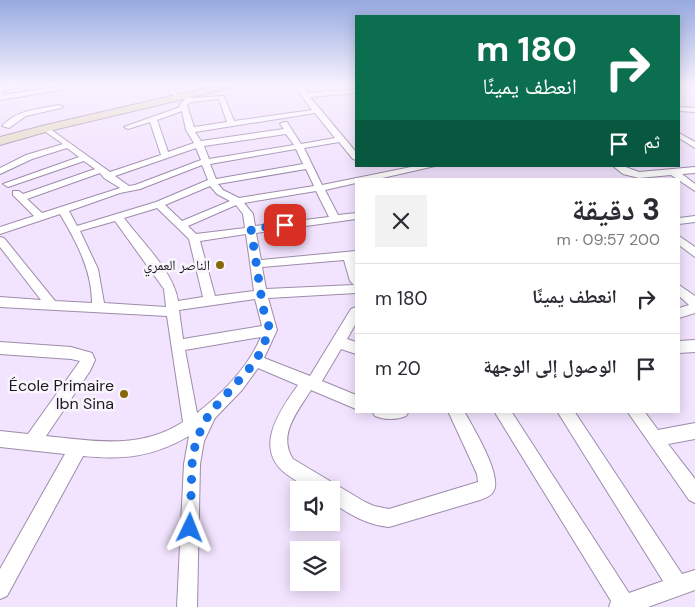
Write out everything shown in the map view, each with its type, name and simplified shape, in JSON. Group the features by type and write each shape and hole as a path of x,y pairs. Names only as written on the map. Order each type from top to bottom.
{"street":[{"path":"17,136 3,126 19,116 31,113"},
{"path":"0,143 46,128 118,113"},
{"path":"128,127 153,119 162,113"},
{"path":"0,439 78,448 130,450 160,442 192,427 209,414 256,361 270,330 263,308 251,229 246,210 238,201 220,192 212,182 199,144 190,130 187,113"},
{"path":"227,113 231,124"},
{"path":"190,130 303,113"},
{"path":"319,113 343,139 355,156"},
{"path":"280,117 299,148 334,219"},
{"path":"153,119 165,155"},
{"path":"46,128 104,173 143,197 182,225 194,238 210,300"},
{"path":"21,198 199,144 288,131"},
{"path":"680,136 694,145"},
{"path":"74,230 118,216 143,197 206,161 299,148 343,139"},
{"path":"0,171 25,159 69,145"},
{"path":"680,145 694,145"},
{"path":"8,184 85,158"},
{"path":"0,231 63,210 308,166"},
{"path":"367,178 389,176 426,167"},
{"path":"618,167 626,172 639,175 695,170"},
{"path":"672,171 695,188"},
{"path":"0,176 41,218"},
{"path":"182,225 238,201 320,188 355,180"},
{"path":"63,210 96,278 98,308"},
{"path":"118,216 170,289 177,346 192,427"},
{"path":"194,238 355,216"},
{"path":"680,220 695,219"},
{"path":"0,240 52,305"},
{"path":"680,242 695,253"},
{"path":"257,264 353,256 355,272"},
{"path":"0,302 98,308 173,309 210,300 262,294 355,289"},
{"path":"680,290 695,303"},
{"path":"680,313 695,308"},
{"path":"313,481 282,460 278,446 278,434 282,423 338,342 355,314"},
{"path":"177,346 270,330"},
{"path":"338,342 355,348"},
{"path":"680,348 695,346"},
{"path":"0,348 71,353 87,356 88,360 85,367 31,443"},
{"path":"256,361 355,402"},
{"path":"340,497 370,515 389,518 480,491 487,486 486,473 457,413"},
{"path":"503,413 622,606 686,583 566,413"},
{"path":"637,413 695,494"},
{"path":"187,607 192,464 196,440 209,414"},
{"path":"656,438 695,431"},
{"path":"0,589 78,448"}],"place":[{"name":"الناصر العمري","path":"220,265"},
{"name":"École Primaire Ibn Sina","path":"124,394"}],"route":[{"path":"190,528 192,464 196,440 209,414 256,361 270,330 263,308 251,229 285,225"}]}
